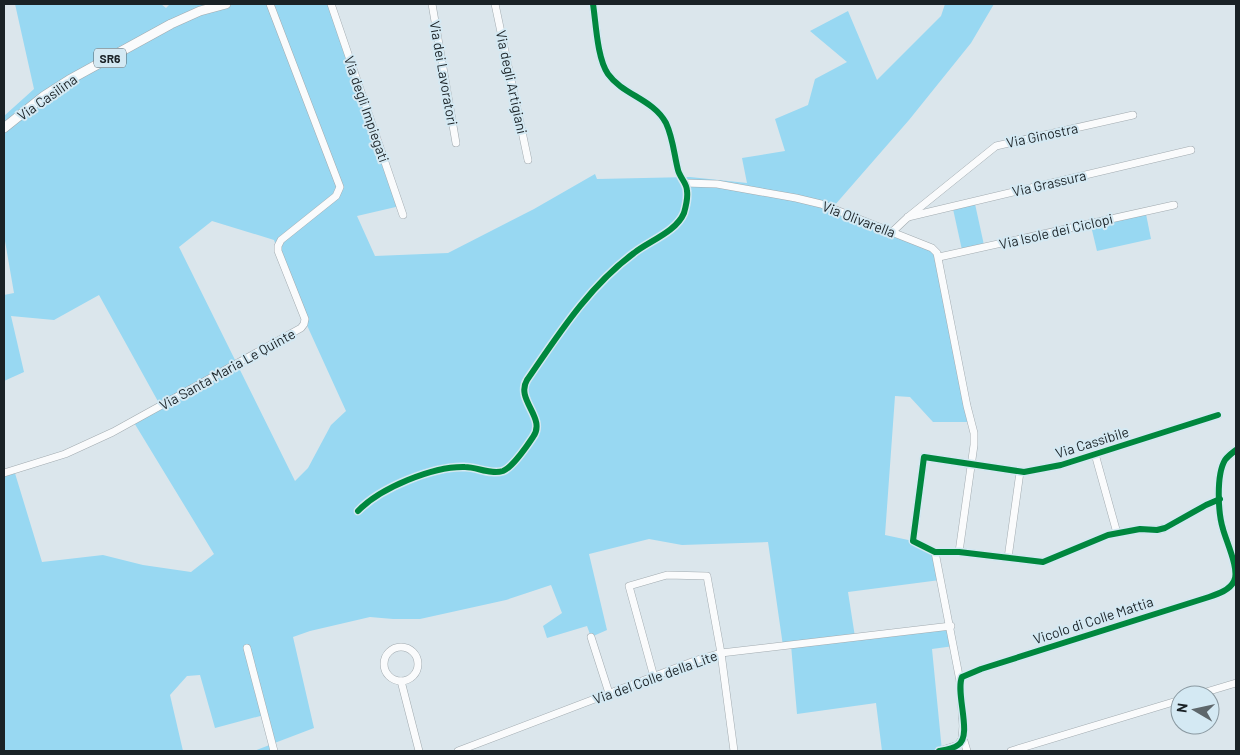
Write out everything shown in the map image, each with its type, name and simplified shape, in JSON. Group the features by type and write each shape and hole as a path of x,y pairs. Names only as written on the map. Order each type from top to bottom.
{"main road":[{"name":"Via Casilina","path":"4,128 44,96 69,80 171,24 200,11 226,4"}],"street":[{"name":"Via Santa Maria Le Quinte","path":"4,473 64,454 113,432 301,328 304,324 304,318 278,251 278,246 281,240 336,196 340,187 270,4"},
{"name":"Via degli Impiegati","path":"331,4 403,215"},
{"name":"Via dei Lavoratori","path":"432,4 456,143"},
{"name":"Via degli Artigiani","path":"495,4 528,160"},
{"path":"358,512 376,496 403,482 431,473 464,467 500,472 510,466 534,437 537,430 536,421 524,393 525,382 566,324 600,283 630,256 680,220 687,201 686,183 679,172 666,123 652,107 616,82 606,71 601,55 593,4"},
{"name":"Via Ginostra","path":"891,232 908,216 996,146 1134,115"},
{"name":"Via Grassura","path":"908,216 1191,150"},
{"name":"Via Olivarella","path":"686,183 717,184 821,204 932,248 939,257"},
{"name":"Via Isole dei Ciclopi","path":"939,257 1174,204"},
{"path":"939,257 966,406 974,433 974,445 959,552"},
{"name":"Via Cassibile","path":"935,552 913,541 924,457 1020,472 1061,465 1218,415"},
{"path":"1235,583 1236,571 1222,525 1220,499 1223,464 1236,450"},
{"path":"1095,454 1117,533"},
{"path":"1008,558 1020,472"},
{"path":"939,751 958,745 962,739 964,726 960,681 951,626 935,552 959,552 1039,562 1046,561 1108,535 1140,529 1156,530 1165,528 1220,499"},
{"path":"654,676 629,586 666,575 707,576 721,653 734,751"},
{"name":"Vicolo di Colle Mattia","path":"960,681 966,675 980,668 1209,597 1235,583"},
{"name":"Via del Colle della Lite","path":"459,751 654,676 721,653 951,626"},
{"path":"591,637 609,693"},
{"path":"399,647 410,649 417,657 418,662 412,677 401,681 392,678 384,665 386,655 394,648 399,647"},
{"path":"247,648 274,751"},
{"path":"401,681 419,751"},
{"path":"1220,688 1236,683"},
{"path":"1011,751 1170,703"},
{"path":"962,739 967,751"}],"shaded area":[{"path":"15,4 161,4 166,8 170,4 330,4 400,206 357,216 375,256 448,253 534,209 595,174 597,179 690,177 747,183 742,158 785,151 775,119 808,105 815,79 847,62 810,31 848,11 877,80 941,16 945,4 994,4 971,43 909,120 834,206 932,248 971,422 933,422 910,397 895,396 885,535 913,541 935,552 940,580 848,592 855,637 951,626 954,646 932,649 942,751 882,751 876,703 797,714 791,645 783,646 768,542 682,545 649,539 589,554 607,630 591,637 587,626 547,638 543,626 562,613 551,585 506,600 420,619 370,617 310,631 293,637 314,728 272,744 264,715 215,728 200,675 187,676 170,695 183,751 4,751 4,473 14,470 42,562 103,555 143,565 191,572 214,554 133,421 160,405 99,295 54,320 11,316 24,372 4,381 4,295 14,293 4,241 4,116 34,89","holes":["212,221 274,240 305,321 346,411 331,425 308,468 295,481 179,247"]},
{"path":"975,204 984,245 962,250 953,209"},
{"path":"1146,214 1151,239 1097,251 1091,226"},
{"path":"272,744 274,751 254,751"}],"cycle path":[{"path":"358,511 379,494 423,474 465,467 498,472 507,469 520,456 536,430 534,416 525,395 524,387 527,380 575,312 603,280 634,253 669,231 684,213 687,188 678,170 672,140 666,123 654,108 622,87 608,74 599,50 593,4"},
{"path":"1218,415 1061,465 1024,472 924,457 913,541 935,552 959,552 1043,562 1108,535 1140,529 1157,530 1165,528 1220,499"},
{"path":"939,751 954,747 962,740 964,733 960,684 962,677 981,669 1209,597 1230,587 1234,581 1235,570 1221,522 1219,484 1225,460 1236,450"}]}
